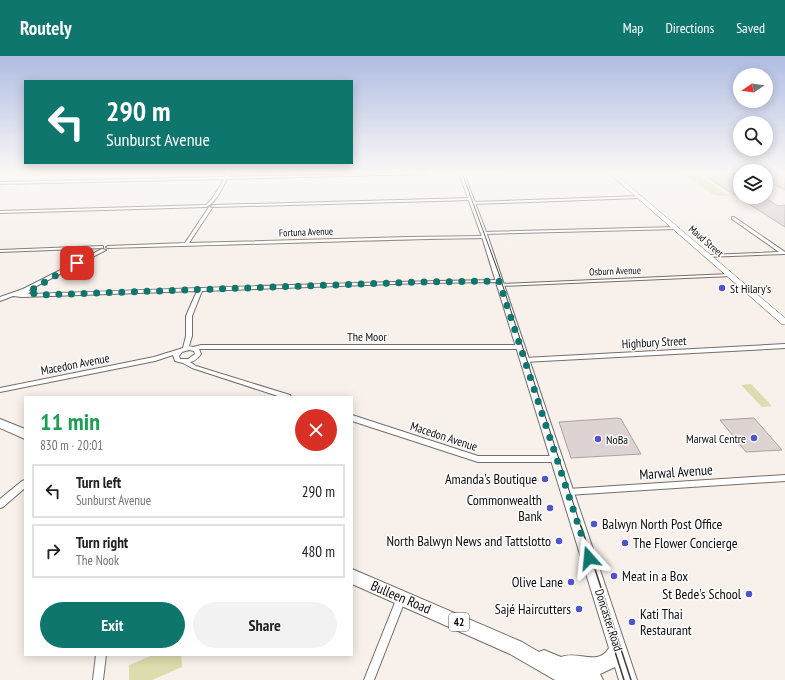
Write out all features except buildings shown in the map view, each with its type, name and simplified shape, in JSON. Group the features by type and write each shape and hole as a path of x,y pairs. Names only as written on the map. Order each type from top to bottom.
{"main road":[{"name":"Doncaster Road","path":"472,202 500,283 628,680"},
{"path":"0,423 24,434"},
{"name":"Bulleen Road","path":"353,576 516,648 594,680"},
{"path":"548,661 600,666 612,659 618,649"},
{"path":"548,661 563,680"},
{"name":"Bulleen Road","path":"548,661 572,680"}],"street":[{"path":"186,245 212,202"},
{"path":"0,212 417,202"},
{"name":"Maud Street","path":"646,202 785,322"},
{"path":"734,218 784,253"},
{"name":"Fortuna Avenue","path":"0,251 676,228"},
{"path":"0,300 27,291 90,257 103,248"},
{"path":"708,256 784,253"},
{"name":"Osburn Avenue","path":"17,295 200,289 500,283 730,275"},
{"path":"186,349 189,336 189,316 200,289"},
{"path":"27,291 39,295"},
{"path":"22,296 27,291"},
{"path":"189,336 195,350 193,359"},
{"name":"Highbury Street","path":"524,360 785,346"},
{"name":"The Moor","path":"186,349 520,347"},
{"name":"Macedon Avenue","path":"0,390 155,359 186,349"},
{"path":"177,360 176,356 178,352"},
{"name":"Macedon Avenue","path":"155,359 177,360 184,362"},
{"path":"184,362 193,359"},
{"path":"193,359 205,370"},
{"path":"184,362 285,396"},
{"name":"Macedon Avenue","path":"353,418 478,459 557,459"},
{"name":"Marwal Avenue","path":"568,492 785,478"},
{"path":"0,504 24,484"},
{"path":"369,680 401,598"},
{"path":"98,680 100,656"}],"green space":[{"path":"751,384 772,406 762,407 741,385"},
{"path":"151,656 181,656 182,667 152,680 129,680 129,665"}],"tram line":[{"path":"473,202 499,274 581,527"},
{"path":"581,526 631,680"},
{"path":"598,598 624,680"}],"place":[{"name":"St Hilary's","path":"722,288"},
{"name":"Marwal Centre","path":"754,438"},
{"name":"NoBa","path":"598,439"},
{"name":"Amanda's Boutique","path":"545,479"},
{"name":"Commonwealth Bank","path":"550,508"},
{"name":"Balwyn North Post Office","path":"594,524"},
{"name":"North Balwyn News and Tattslotto","path":"559,541"},
{"name":"The Flower Concierge","path":"625,543"},
{"name":"Meat in a Box","path":"614,576"},
{"name":"Olive Lane","path":"571,582"},
{"name":"St Bede's School","path":"749,594"},
{"name":"Sajé Haircutters","path":"579,609"},
{"name":"Kati Thai Restaurant","path":"632,622"}],"route":[{"path":"77,263 28,292 39,295 421,282 499,281 589,558"}]}
